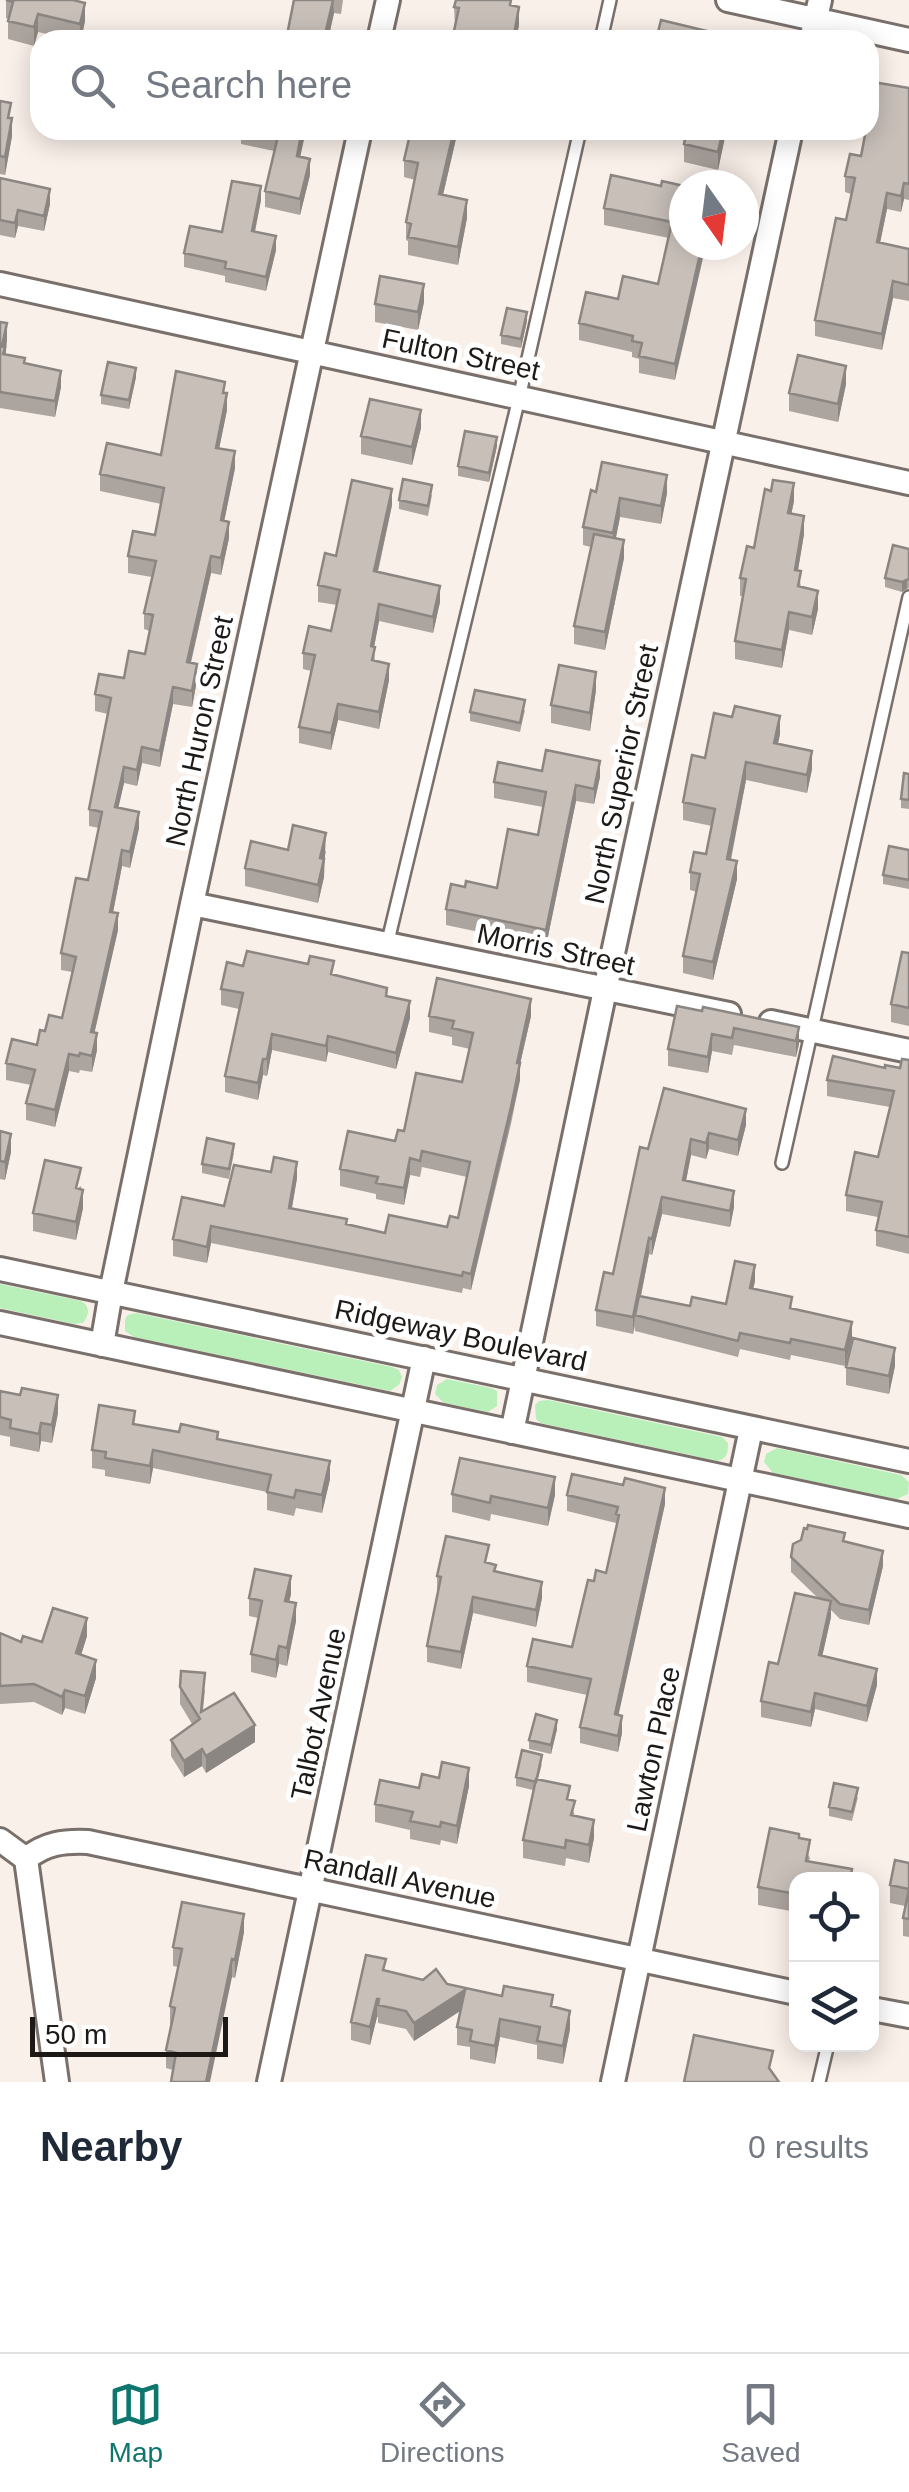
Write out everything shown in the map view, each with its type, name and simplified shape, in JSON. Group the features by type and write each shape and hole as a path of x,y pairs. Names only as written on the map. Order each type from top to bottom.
{"street":[{"path":"381,30 388,0"},
{"path":"728,0 862,30"},
{"path":"879,34 909,40"},
{"name":"North Huron Street","path":"102,1345 192,904 358,140"},
{"name":"North Superior Street","path":"512,1432 789,140"},
{"name":"Fulton Street","path":"0,284 909,483"},
{"name":"Morris Street","path":"192,904 909,1051"},
{"name":"Ridgeway Boulevard","path":"0,1268 909,1461"},
{"path":"0,1323 909,1516"},
{"name":"Talbot Avenue","path":"270,2082 424,1358"},
{"name":"Lawton Place","path":"613,2082 751,1429"},
{"path":"0,1840 26,1858 57,2082"},
{"name":"Randall Avenue","path":"26,1858 52,1843 88,1842 789,1991"},
{"path":"879,2010 909,2016"}],"lane":[{"path":"603,30 610,0"},
{"path":"387,944 578,140"},
{"path":"782,1164 909,597"},
{"path":"819,2082 826,2052"}],"green space":[{"path":"0,1284 81,1301 88,1308 87,1317 83,1323 74,1324 0,1308"},
{"path":"136,1313 392,1367 402,1377 390,1391 134,1337 125,1331 125,1319"},
{"path":"447,1379 497,1391 497,1406 488,1412 444,1403 435,1394 437,1385"},
{"path":"548,1400 722,1437 728,1443 727,1452 718,1461 540,1423 535,1405"},
{"path":"777,1448 901,1475 909,1482 908,1494 897,1499 773,1473 764,1462 766,1454"}],"building":[{"path":"6,0 85,3 80,24 38,14 34,27 8,21 13,2"},
{"path":"294,0 333,0 326,30 288,30"},
{"path":"456,0 511,0 510,5 519,7 515,30 454,30 459,8 454,7"},
{"path":"661,20 703,30 658,30"},
{"path":"879,83 909,88 909,184 904,183 901,196 887,193 877,242 909,249 909,285 893,281 882,334 815,320 836,218 846,220 855,178 845,176 850,154 861,156 864,140 879,140"},
{"path":"0,101 11,103 5,157 0,156"},
{"path":"277,140 300,140 297,156 310,159 300,199 265,191"},
{"path":"409,140 452,140 439,194 467,200 458,247 408,237 411,224 406,222 418,163 404,160"},
{"path":"685,140 721,140 718,152 684,144"},
{"path":"611,175 661,186 662,181 669,183 669,221 604,208"},
{"path":"0,178 50,189 44,216 18,210 15,223 0,220"},
{"path":"232,181 261,186 252,231 276,236 266,277 225,268 226,262 184,253 190,226 222,232"},
{"path":"669,235 669,260 699,260 675,364 639,356 642,343 632,341 633,336 579,323 586,292 618,299 623,276 658,284"},
{"path":"380,276 424,284 418,312 375,304"},
{"path":"507,308 527,312 521,339 501,335"},
{"path":"0,322 7,323 3,354 61,371 55,401 0,392"},
{"path":"798,355 846,366 838,404 789,393"},
{"path":"108,362 136,368 129,400 101,395"},
{"path":"176,371 225,382 223,393 227,393 216,448 235,451 221,520 229,522 221,558 211,556 187,662 197,664 192,691 173,687 160,751 142,747 137,770 124,767 115,807 139,812 130,852 122,850 110,912 118,913 91,1032 97,1033 92,1056 69,1054 55,1110 26,1103 35,1070 6,1063 12,1039 37,1045 49,1015 62,1018 76,957 61,953 76,878 88,880 102,812 89,809 111,698 95,694 99,674 124,678 129,651 145,654 153,615 144,613 156,561 128,556 133,531 155,535 164,488 100,474 107,443 161,455"},
{"path":"370,399 421,410 412,447 361,436"},
{"path":"465,431 497,437 489,473 458,466"},
{"path":"602,462 667,475 661,506 620,498 613,533 583,527"},
{"path":"403,479 432,485 428,506 399,500"},
{"path":"352,480 392,489 374,571 440,586 433,617 379,604 372,660 389,664 379,712 338,704 331,733 299,727 315,655 303,653 309,626 331,631 340,590 318,585 325,553 336,556"},
{"path":"773,480 794,483 788,513 804,516 795,570 801,571 798,586 818,591 812,617 789,612 782,650 735,641 746,579 740,578 747,546 754,548 765,489 771,491"},
{"path":"594,534 624,540 605,632 574,626"},
{"path":"893,545 909,549 909,579 902,582 885,578"},
{"path":"559,665 596,672 590,713 551,705"},
{"path":"475,690 525,700 520,723 470,712"},
{"path":"735,706 780,716 774,743 812,751 807,775 746,762 727,859 737,861 713,962 683,956 700,874 690,872 694,852 706,854 715,809 683,802 692,755 705,758 714,713 732,717"},
{"path":"546,750 600,761 594,789 576,785 546,930 446,909 451,884 465,887 466,881 497,888 508,829 538,835 546,792 494,782 498,762 542,771"},
{"path":"904,773 909,774 909,800 901,799"},
{"path":"293,825 326,833 318,885 245,868 251,841 288,850"},
{"path":"889,846 909,850 909,880 883,875"},
{"path":"247,951 308,964 310,956 334,961 331,974 387,988 386,996 410,1001 396,1053 328,1036 326,1046 272,1034 258,1083 225,1076 243,993 221,989 227,962 243,966"},
{"path":"902,952 909,953 909,1008 891,1004"},
{"path":"437,978 531,999 511,1107 471,1274 463,1272 462,1276 211,1226 207,1247 173,1239 182,1197 224,1206 234,1165 271,1172 274,1157 297,1162 289,1208 347,1219 346,1224 385,1233 389,1215 447,1227 450,1216 458,1218 470,1162 422,1151 420,1161 410,1158 404,1188 376,1183 378,1177 340,1169 348,1131 395,1141 398,1130 404,1131 416,1073 462,1082 473,1033 452,1028 454,1021 429,1016"},
{"path":"677,1006 702,1011 703,1007 799,1027 796,1041 734,1028 732,1038 712,1034 708,1057 668,1049"},
{"path":"833,1056 885,1068 900,1068 902,1059 909,1060 909,1237 876,1230 882,1202 846,1195 855,1152 878,1157 894,1091 827,1080"},
{"path":"664,1088 746,1109 738,1140 709,1133 706,1143 691,1139 683,1180 734,1191 730,1211 662,1197 652,1239 649,1238 633,1317 596,1310 604,1272 613,1274 640,1147 648,1149"},
{"path":"0,1131 11,1134 5,1162 0,1161"},
{"path":"207,1138 234,1144 229,1169 202,1164"},
{"path":"45,1160 81,1168 76,1188 83,1190 76,1222 33,1213"},
{"path":"735,1261 755,1265 750,1288 792,1297 790,1308 852,1322 845,1350 740,1333 738,1341 635,1315 639,1296 690,1306 692,1297 726,1304"},
{"path":"853,1338 895,1348 889,1376 846,1367"},
{"path":"22,1388 58,1395 52,1425 41,1423 39,1434 10,1428 11,1420 0,1417 0,1391 20,1395"},
{"path":"99,1405 135,1411 133,1424 179,1432 181,1424 218,1432 217,1439 330,1461 322,1495 296,1490 294,1498 267,1492 271,1475 153,1450 150,1466 105,1458 106,1452 92,1450"},
{"path":"460,1458 555,1477 548,1508 491,1496 490,1503 452,1494"},
{"path":"572,1474 623,1485 625,1478 665,1488 615,1714 622,1716 618,1736 580,1727 591,1679 527,1666 533,1639 572,1647 588,1580 594,1581 596,1570 606,1573 618,1507 567,1495"},
{"path":"808,1525 845,1533 843,1541 883,1551 869,1610 840,1604 791,1557 793,1544 801,1540"},
{"path":"446,1536 489,1545 485,1562 496,1565 494,1571 542,1582 536,1610 473,1597 461,1652 427,1646"},
{"path":"255,1569 291,1576 285,1601 296,1603 287,1648 279,1646 276,1660 251,1654 262,1601 249,1598"},
{"path":"795,1593 831,1601 819,1655 877,1669 867,1706 815,1693 811,1712 761,1701 769,1662 778,1664"},
{"path":"53,1608 87,1618 76,1653 96,1660 85,1696 65,1690 62,1697 34,1684 0,1686 0,1633 21,1642 23,1636 42,1642"},
{"path":"181,1671 205,1673 201,1712 234,1693 255,1725 206,1756 202,1749 184,1761 171,1740 200,1719 180,1687"},
{"path":"536,1714 557,1720 551,1745 529,1740"},
{"path":"522,1750 542,1755 536,1782 516,1777"},
{"path":"442,1762 469,1768 457,1826 410,1821 413,1812 375,1804 380,1780 419,1788 422,1774 439,1778"},
{"path":"536,1779 570,1786 567,1799 575,1801 571,1815 594,1820 589,1845 566,1840 565,1848 523,1840"},
{"path":"834,1783 858,1788 852,1812 829,1807"},
{"path":"770,1828 810,1840 806,1861 852,1869 789,1872 789,1893 758,1887"},
{"path":"895,1860 909,1863 909,1889 890,1885"},
{"path":"909,1889 909,1919 903,1918"},
{"path":"182,1902 244,1914 206,2082 171,2082 176,2053 166,2050 182,1949 173,1947"},
{"path":"366,1955 386,1959 383,1970 423,1980 436,1969 447,1984 502,1996 504,1986 553,1995 551,2006 570,2011 563,2046 537,2041 540,2027 500,2019 495,2046 470,2041 472,2030 457,2027 465,1990 414,2023 406,2011 378,2005 379,1999 370,2027 351,2022"},
{"path":"694,2035 773,2051 769,2068 779,2082 684,2082"}]}
